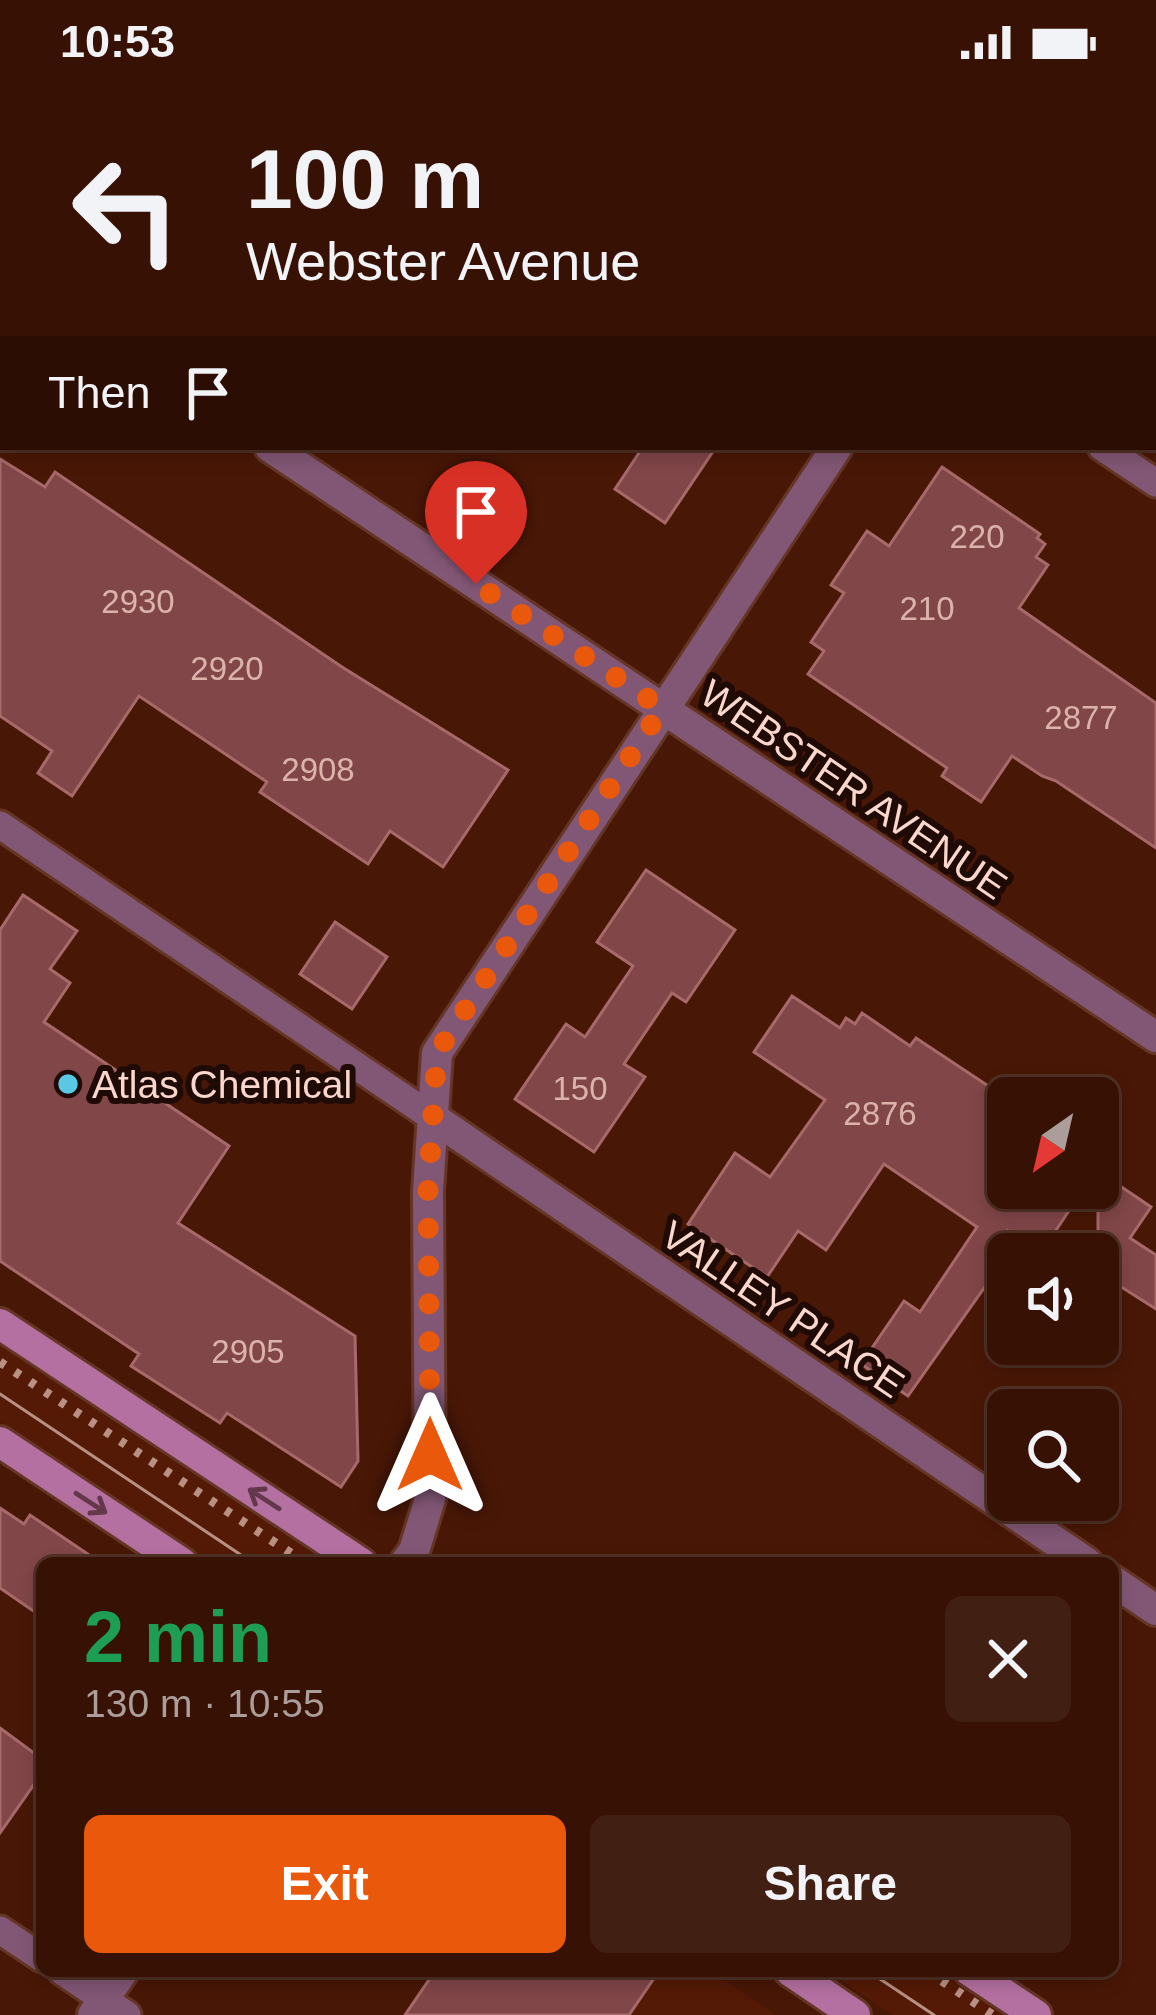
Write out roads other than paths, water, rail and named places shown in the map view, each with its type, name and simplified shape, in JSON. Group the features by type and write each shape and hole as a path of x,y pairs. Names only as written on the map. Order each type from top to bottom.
{"main road":[{"path":"0,1324 352,1557"},
{"path":"0,1442 173,1557"},
{"path":"799,1977 855,2015"},
{"path":"979,1977 1036,2015"}],"street":[{"name":"WEBSTER AVENUE","path":"274,450 1156,1037"},
{"path":"410,1557 430,1499 428,1191 437,1053 835,450"},
{"name":"VALLEY PLACE","path":"435,1119 1078,1557"},
{"path":"1119,1585 1156,1610"},
{"path":"108,2010 121,1977"}],"lane":[{"path":"1106,450 1156,483"},
{"path":"0,825 435,1119"},
{"path":"0,1930 36,1954"},
{"path":"69,1977 108,2010"}],"tram line":[{"path":"0,1394 244,1557"},
{"path":"877,1977 934,2015"}],"railway":[{"path":"0,1362 297,1557"},
{"path":"936,1977 993,2015"}],"place":[{"name":"Atlas Chemical","path":"68,1084"}]}
